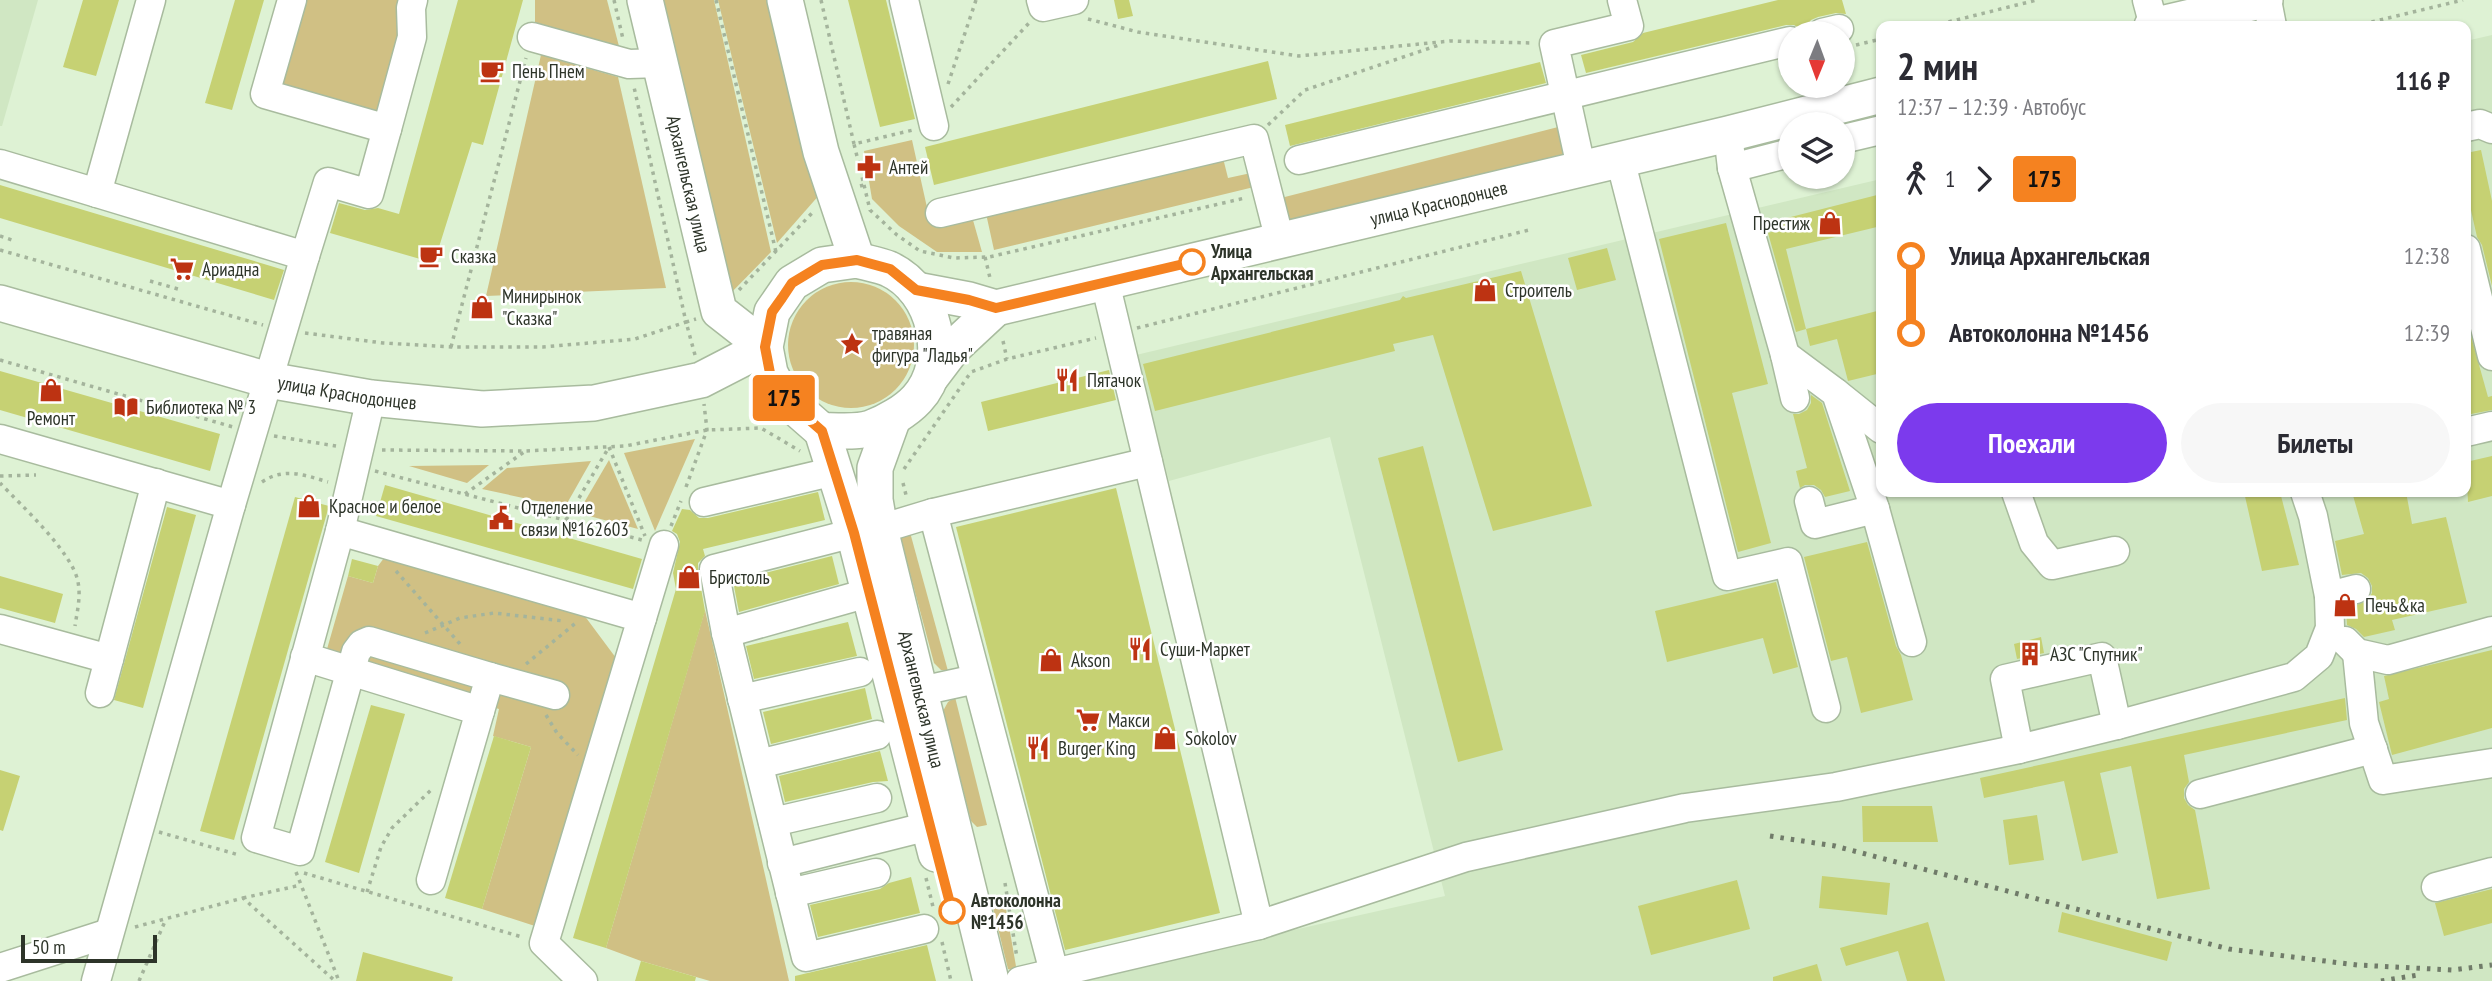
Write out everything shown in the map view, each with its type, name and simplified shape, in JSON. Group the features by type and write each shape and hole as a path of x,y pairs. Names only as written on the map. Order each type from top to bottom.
{"main road":[{"name":"Архангельская улица","path":"645,0 645,63 719,311 765,347"},
{"path":"785,0 821,152 857,260"},
{"path":"2175,21 2266,0"},
{"name":"улица Краснодонцев","path":"916,290 969,300 993,293 1105,282 1581,167 1620,159 1730,151 1876,97"},
{"path":"857,260 890,269 916,290 932,318 936,349 929,380 917,399 893,418 869,429 822,431 782,396 770,373 765,347 772,312 792,283 822,265 857,260"},
{"name":"улица Краснодонцев","path":"929,380 993,293"},
{"name":"улица Краснодонцев","path":"0,303 268,380 371,398 482,409 594,403 701,380 765,347"},
{"name":"улица Краснодонцев","path":"701,380 744,386 782,396"},
{"name":"Архангельская улица","path":"893,418 876,468 875,499 867,531 868,593 968,981"},
{"name":"Архангельская улица","path":"822,431 828,473 867,531 921,691 990,981"}],"lane":[{"path":"97,193 151,0"},
{"path":"292,0 265,94 387,129"},
{"path":"96,981 231,505 328,182 369,194 412,37 413,0"},
{"path":"904,0 934,126"},
{"path":"1042,4 1074,0"},
{"path":"1581,167 1554,44 1629,26 1622,0"},
{"path":"2147,0 2152,21"},
{"path":"2266,0 2271,21"},
{"path":"531,37 645,63"},
{"path":"1299,160 1778,44"},
{"path":"2471,126 2480,124 2492,129"},
{"path":"1855,136 1876,131"},
{"path":"940,213 979,214 1254,139 1280,241"},
{"path":"1778,153 1730,151 1785,355 1815,394 1875,509 1913,642"},
{"path":"1620,159 1727,576 1788,562 1826,708"},
{"path":"0,164 305,256"},
{"path":"2471,270 2492,356"},
{"path":"1105,282 1259,925"},
{"path":"1785,355 1815,394 1876,426"},
{"path":"371,398 340,531 256,838 300,851 351,672 362,644 369,641 555,695"},
{"path":"2471,431 2492,426"},
{"path":"0,439 231,505"},
{"path":"934,929 809,969 726,633 714,569 1149,462"},
{"path":"704,502 828,473"},
{"path":"100,693 156,483"},
{"path":"2018,497 2034,543 2052,565 2115,551"},
{"path":"1020,981 1259,925 1466,857 1685,808 1836,787 2019,749 2294,677 2319,656 2342,593 2307,497"},
{"path":"1809,501 1815,524 1875,509"},
{"path":"933,513 1054,972"},
{"path":"340,531 642,618"},
{"path":"583,981 544,943 664,545"},
{"path":"726,633 868,593"},
{"path":"2330,628 2357,653 2388,660 2492,631"},
{"path":"0,629 109,659"},
{"path":"2357,653 2364,723 2384,780 2492,763"},
{"path":"305,657 480,711"},
{"path":"2019,749 2005,679 2102,657 2117,725"},
{"path":"743,699 860,672"},
{"path":"921,691 976,679"},
{"path":"431,880 480,711 507,682"},
{"path":"759,764 877,735"},
{"path":"2200,794 2373,748"},
{"path":"773,822 877,798"},
{"path":"782,863 929,826"},
{"path":"2436,887 2492,872"},
{"path":"790,893 876,873"},
{"path":"0,968 109,933"}],"path":[{"path":"614,0 645,63 686,322 701,380 707,430 664,545"},
{"path":"716,0 776,252"},
{"path":"821,0 854,144"},
{"path":"947,88 975,0"},
{"path":"1952,21 2037,0"},
{"path":"2377,21 2463,0"},
{"path":"934,126 1042,4 1138,32 1299,56 1450,41 1554,44"},
{"path":"450,347 531,37"},
{"path":"1855,37 1876,39"},
{"path":"1254,139 1305,90 1450,41"},
{"path":"901,474 971,372 1007,359 1529,230"},
{"path":"0,236 12,240"},
{"path":"0,250 284,331 383,343 450,347 543,347 635,340 686,322"},
{"path":"985,257 993,293"},
{"path":"150,281 178,289"},
{"path":"162,296 164,286"},
{"path":"1003,341 1007,359"},
{"path":"0,360 253,433 355,468 647,541 609,447"},
{"path":"231,505 268,478 282,473 525,451 625,446 707,430 761,428 806,455 828,473"},
{"path":"566,520 609,447"},
{"path":"465,494 525,451"},
{"path":"0,483 48,534 78,579 79,592 72,649"},
{"path":"379,542 397,572 462,646"},
{"path":"391,648 460,618 494,613 577,622 507,682 595,774"},
{"path":"367,892 381,847 392,828 447,775 465,762"},
{"path":"139,827 250,858"},
{"path":"924,868 934,929 951,981"},
{"path":"337,981 295,871 544,943"},
{"path":"109,933 301,885"},
{"path":"243,898 337,981"},
{"path":"139,981 166,919"}],"shaded area":[{"path":"0,0 38,0 2,126 0,126"},
{"path":"298,0 407,0 383,121 273,90"},
{"path":"535,0 607,0 621,54 535,31"},
{"path":"655,0 714,0 771,252 727,297"},
{"path":"718,0 771,0 821,193 777,243"},
{"path":"2492,35 2492,981 1075,981 1445,896 1330,437 1169,481 1136,355 1839,189 1855,189 1855,185 1876,180 1876,497 2471,497 2471,40"},
{"path":"541,55 618,77 666,288 486,296"},
{"path":"1562,126 1569,158 1285,226 1277,199"},
{"path":"912,140 930,221 971,213 982,252 937,252 899,226 872,199 864,151"},
{"path":"1222,154 1228,178 1251,173 1254,187 994,250 985,209"},
{"path":"851,282 875,287 895,301 909,321 914,345 909,369 895,389 875,403 851,408 827,403 807,389 793,369 788,345 793,321 807,301 827,287"},
{"path":"695,439 655,531 624,453"},
{"path":"609,460 638,529 578,513"},
{"path":"591,461 565,507 482,489 507,468"},
{"path":"489,465 467,483 409,466"},
{"path":"908,525 948,671 941,670 934,663 900,536"},
{"path":"384,558 584,615 616,658 538,927 482,909 531,747 493,736 499,709 325,656 348,576 373,583 378,566"},
{"path":"705,610 789,981 710,981 606,948"},
{"path":"955,697 987,825 977,827 971,821 943,711"},
{"path":"992,904 1006,909 1017,972 1008,969"}],"building":[{"path":"83,0 119,0 96,76 63,67"},
{"path":"235,0 264,0 232,110 205,103"},
{"path":"458,0 523,0 483,145 472,142 434,263 330,233 339,203 365,210 378,208 399,214"},
{"path":"848,0 886,0 915,119 880,127"},
{"path":"1114,0 1129,0 1133,16 1118,19"},
{"path":"1778,0 1842,0 1846,14 1836,13 1810,21 1778,21 1778,27 1586,73 1581,55 1633,42 1643,33"},
{"path":"1268,61 1277,99 934,185 925,147"},
{"path":"1540,62 1546,83 1290,146 1285,125"},
{"path":"2481,150 2492,201 2492,286 2471,210 2471,152"},
{"path":"0,185 284,270 274,300 0,218"},
{"name":"Престиж","path":"1876,195 1876,227 1786,249 1806,329 1796,332 1768,233 1781,229 1779,220"},
{"path":"1726,223 1768,384 1732,393 1771,543 1738,552 1659,239"},
{"path":"1607,248 1616,280 1577,290 1568,258"},
{"path":"1521,271 1592,506 1493,531 1433,335 1393,344 1395,351 1155,411 1143,364 1400,300 1403,296 1406,298"},
{"path":"1876,311 1876,374 1848,381 1837,339 1810,346 1806,329"},
{"path":"2471,336 2488,397 2492,396 2492,410 2471,414"},
{"path":"1109,370 1116,400 988,431 981,402"},
{"path":"0,371 220,434 210,471 0,410"},
{"path":"1811,395 1822,403 1850,491 1825,497 1814,485 1800,488 1796,471 1807,468 1793,414 1807,410"},
{"path":"1423,446 1503,750 1458,762 1378,458"},
{"path":"2492,456 2492,496 2468,502 2468,497 2471,497 2471,461"},
{"path":"385,485 642,559 633,589 376,516"},
{"name":"Макси","path":"1116,488 1220,913 1065,950 956,527"},
{"path":"818,492 825,520 703,549 705,556 698,563 698,571 705,611 606,948 573,938 676,589 673,573 680,542 677,534 672,531 682,509 690,510 699,518 708,518"},
{"path":"295,497 329,506 234,840 200,831"},
{"path":"2245,497 2281,497 2299,565 2262,571"},
{"path":"2353,497 2407,497 2412,524 2446,517 2467,603 2392,620 2395,630 2364,637 2347,625 2346,609 2367,601 2372,593 2372,586 2368,578 2361,573 2342,575 2335,541 2364,534"},
{"path":"167,507 196,515 143,708 114,700"},
{"path":"1867,542 1913,700 1861,713 1847,657 1831,661 1804,557"},
{"path":"832,556 839,584 739,612 733,581"},
{"path":"352,559 378,566 373,583 348,576"},
{"path":"0,576 63,594 55,623 0,608"},
{"path":"1776,582 1798,667 1773,674 1763,638 1667,662 1655,611"},
{"path":"848,622 857,656 754,679 746,646"},
{"path":"2041,637 2044,653 2017,659 2014,644"},
{"path":"2492,650 2492,728 2392,755 2379,702 2389,699 2384,676"},
{"path":"865,688 872,719 771,744 763,712"},
{"path":"2345,698 2347,720 2184,755 2189,782 2184,789 2184,798 2195,810 2210,889 2157,899 2131,766 2100,773 2118,853 2082,861 2064,781 1984,798 1980,778"},
{"path":"371,705 405,714 359,873 325,862"},
{"path":"494,736 531,747 482,909 445,898"},
{"path":"880,751 888,781 785,802 779,776"},
{"path":"0,770 20,776 3,831 0,830"},
{"path":"1862,806 1932,806 1938,842 1863,842"},
{"path":"2037,815 2044,860 2009,865 2003,820"},
{"path":"1822,876 1890,883 1887,915 1819,908"},
{"path":"911,877 920,913 818,937 810,905 880,889 889,883"},
{"path":"1737,880 1750,929 1651,955 1638,906"},
{"path":"2492,889 2492,923 2444,936 2435,903"},
{"path":"2062,912 2172,942 2167,961 2058,932"},
{"path":"1928,922 1945,981 1907,981 1898,951 1846,966 1840,948"},
{"path":"927,945 936,981 795,981 795,976"},
{"path":"363,952 453,977 452,981 356,981"},
{"path":"641,961 696,977 695,981 635,981"},
{"path":"1817,964 1822,981 1773,981 1773,977"}],"railway":[{"path":"1770,836 1835,846 2229,949 2357,965 2452,970 2492,965"},
{"path":"2381,981 2418,975"}],"bus line":[{"name":"175","path":"952,911 854,533 822,431 782,396 770,373 765,347 772,312 792,283 822,265 857,260 890,269 916,290 996,308 1192,262"}],"place":[{"name":"Пень Пнем","path":"492,71"},
{"name":"Антей","path":"869,167"},
{"name":"Престиж","path":"1830,223"},
{"name":"Сказка","path":"431,256"},
{"name":"Улица Архангельская","path":"1192,262"},
{"name":"Ариадна","path":"182,269"},
{"name":"Строитель","path":"1485,290"},
{"name":"Минирынок \"Сказка\"","path":"482,307"},
{"name":"травяная фигура \"Ладья\"","path":"852,344"},
{"name":"Пятачок","path":"1067,380"},
{"name":"Ремонт","path":"51,390"},
{"name":"Библиотека № 3","path":"126,407"},
{"name":"Красное и белое","path":"309,506"},
{"name":"Отделение связи №162603","path":"501,518"},
{"name":"Бристоль","path":"689,577"},
{"name":"Печь&ка","path":"2345,605"},
{"name":"Суши-Маркет","path":"1140,649"},
{"name":"АЗС \"Спутник\"","path":"2030,654"},
{"name":"Akson","path":"1051,660"},
{"name":"Макси","path":"1088,720"},
{"name":"Sokolov","path":"1165,738"},
{"name":"Burger King","path":"1038,748"},
{"name":"Автоколонна №1456","path":"952,911"}]}
